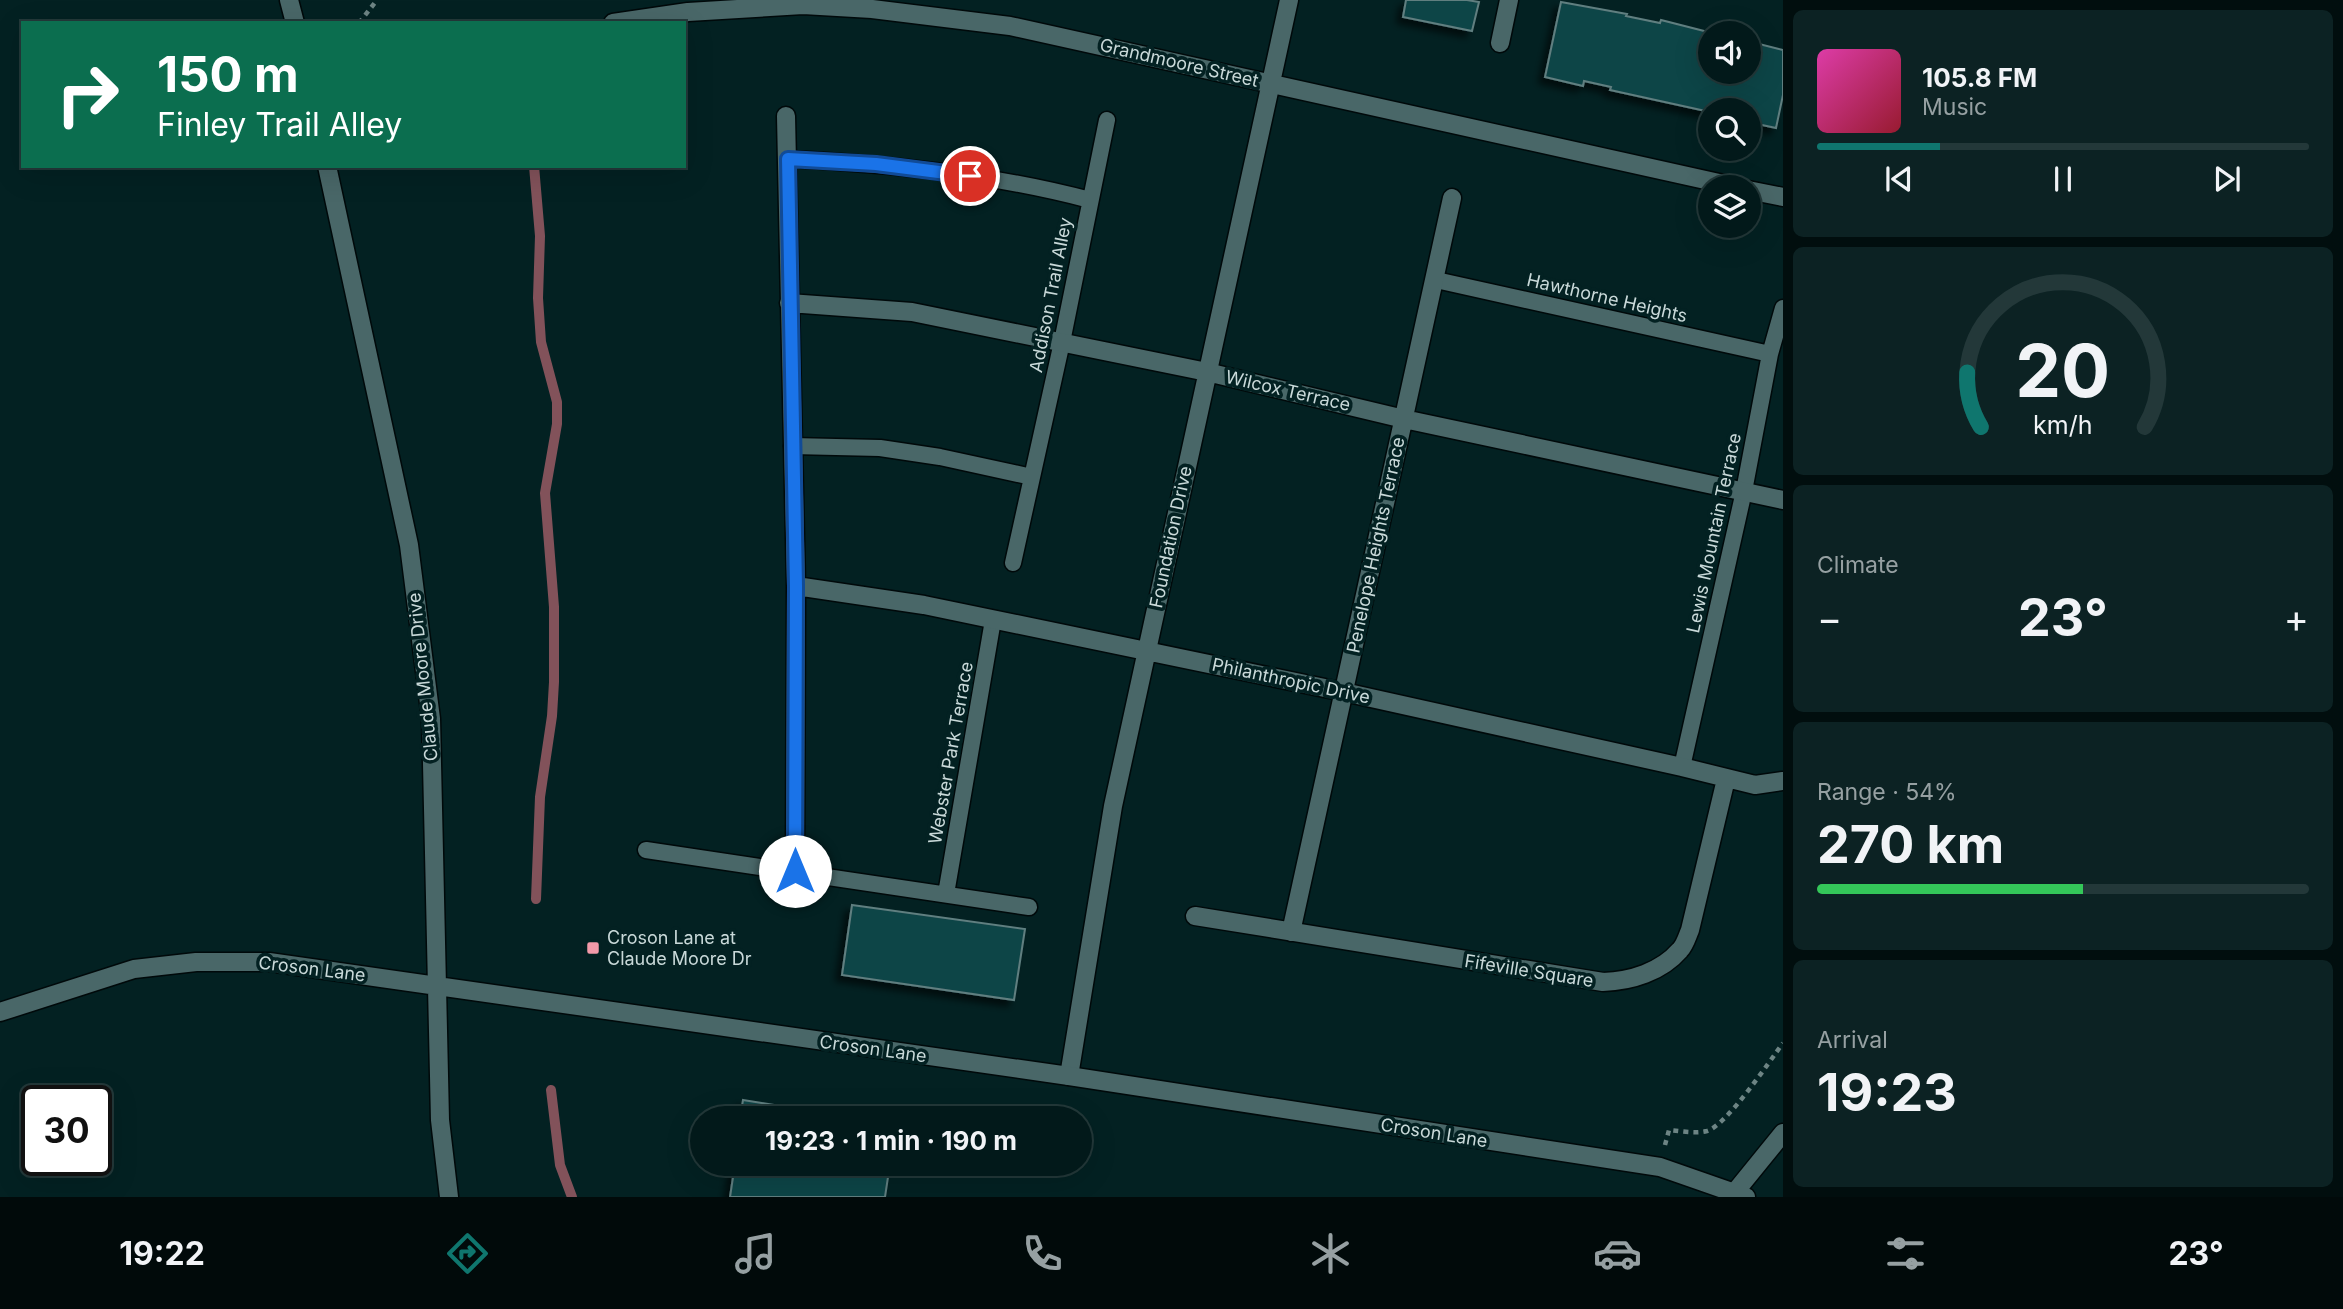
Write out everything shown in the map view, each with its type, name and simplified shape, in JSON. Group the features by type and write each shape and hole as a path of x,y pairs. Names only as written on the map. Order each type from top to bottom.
{"street":[{"path":"289,0 294,21"},
{"name":"Foundation Drive","path":"1069,1076 1113,806 1289,0"},
{"path":"1500,43 1509,0"},
{"name":"Grandmoore Street","path":"622,21 688,6 803,5 872,9 1010,26 1698,178"},
{"path":"786,116 796,586 795,871"},
{"name":"Claude Moore Drive","path":"327,168 409,545 431,719 440,1120 449,1197"},
{"path":"1761,193 1783,197"},
{"name":"Penelope Heights Terrace","path":"1291,933 1452,198"},
{"name":"Wilcox Terrace","path":"789,303 912,312 1207,372 1404,419 1783,500"},
{"name":"Philanthropic Drive","path":"796,586 924,606 1344,692 1755,785 1783,781"},
{"name":"Fifeville Square","path":"1195,916 1603,982 1620,982 1661,967 1681,950 1690,930 1726,779"},
{"name":"Croson Lane","path":"0,1012 134,969 197,962 269,962 1069,1076 1660,1167 1737,1196"},
{"path":"1737,1196 1783,1133"}],"lane":[{"name":"Addison Trail Alley","path":"1013,563 1107,120"},
{"path":"788,159 876,164 993,179 1090,200"},
{"name":"Hawthorne Heights","path":"1436,280 1770,354"},
{"name":"Lewis Mountain Terrace","path":"1682,767 1744,491 1770,354 1783,307"},
{"path":"792,446 880,448 940,457 1032,477"},
{"name":"Webster Park Terrace","path":"946,894 993,620"},
{"path":"646,850 1029,907"}],"path":[{"path":"361,21 377,0"},
{"path":"1660,1167 1669,1130 1694,1133 1710,1130 1717,1125 1783,1043"}],"building":[{"path":"1406,0 1479,2 1472,31 1403,17"},
{"path":"1561,2 1698,29 1698,84 1761,84 1761,44 1783,50 1783,95 1776,128 1761,125 1761,98 1698,98 1698,109 1610,90 1611,87 1584,81 1583,86 1545,77"},
{"path":"852,905 1025,929 1014,1000 842,975"},
{"path":"743,1100 780,1106 742,1106"},
{"path":"733,1176 888,1176 885,1197 730,1197"}],"waterway":[{"path":"534,168 540,236 538,298 541,342 557,402 557,424 545,493 554,607 554,682 552,716 540,797 536,899"},
{"path":"551,1090 560,1165 572,1197"}],"place":[{"name":"Croson Lane at Claude Moore Dr","path":"593,948"}],"route":[{"path":"795,871 796,586 788,159 876,164 970,176"}]}
